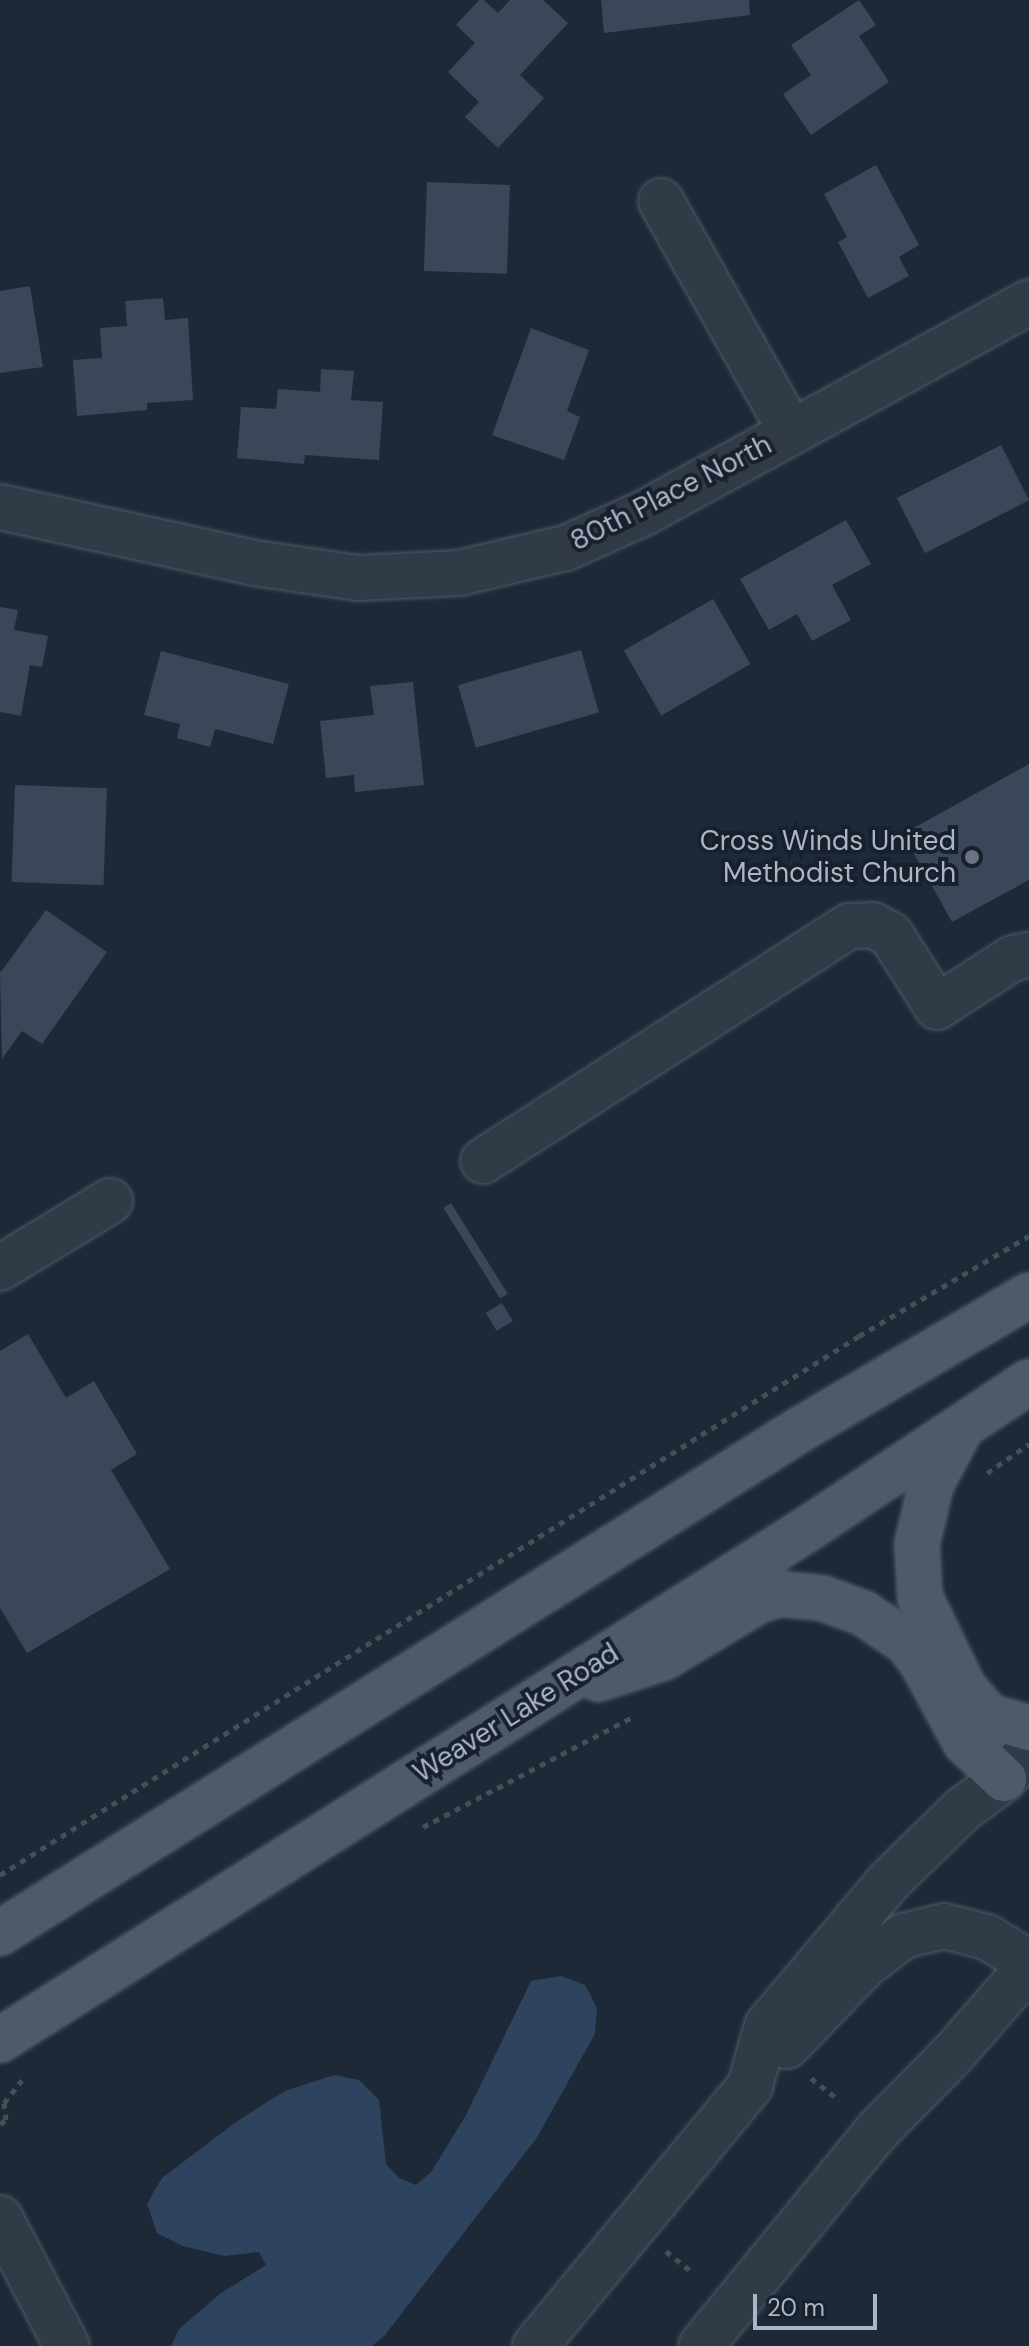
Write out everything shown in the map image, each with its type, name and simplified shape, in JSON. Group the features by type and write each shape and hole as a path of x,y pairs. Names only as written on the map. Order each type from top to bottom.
{"main road":[{"path":"0,1933 669,1511 1029,1295"},
{"name":"Weaver Lake Road","path":"0,2040 812,1526 1029,1382"},
{"path":"963,1426 931,1485 917,1544 920,1597 964,1688 988,1716 1029,1728"},
{"path":"539,1699 663,1658 760,1600 781,1594 822,1598 863,1613 906,1642 921,1661 965,1742 1017,1764"}],"street":[{"path":"661,201 791,432"},
{"name":"80th Place North","path":"0,507 254,563 358,578 459,573 566,548 646,512 1029,302"},
{"path":"483,1161 849,926 873,925 891,935 937,1007 1013,958 1029,955"},
{"path":"0,1268 110,1201"},
{"path":"750,2086 767,2026 889,1881 963,1809 1017,1764"},
{"path":"535,2346 750,2086 865,1965 903,1936 944,1926 987,1937 1029,1965 952,2055 877,2131 701,2346"},
{"path":"0,2218 67,2346"}],"path":[{"path":"0,1875 845,1344 1029,1236"},
{"path":"980,1477 1029,1444"},
{"path":"409,1836 642,1711"},
{"path":"0,2124 6,2120 4,2103 17,2084 27,2077"},
{"path":"663,2248 693,2273"}],"water":[{"path":"561,1976 585,1985 597,2008 595,2034 536,2139 385,2335 372,2346 171,2346 179,2329 221,2293 266,2265 259,2252 224,2256 183,2246 157,2233 147,2204 162,2178 236,2122 285,2091 334,2075 359,2080 379,2100 386,2164 399,2178 416,2185 432,2171 466,2115 531,1981"}],"building":[{"path":"479,0 484,0 498,13 510,0 543,0 568,23 520,75 544,98 498,148 465,117 479,102 448,72 475,43 456,25"},
{"path":"601,0 749,0 750,15 604,33"},
{"path":"859,0 876,25 859,36 889,82 811,135 783,94 811,75 791,45"},
{"path":"876,165 919,245 899,257 909,276 868,298 838,242 847,237 824,194"},
{"path":"427,182 510,185 507,274 424,271"},
{"path":"30,286 43,367 0,373 0,291"},
{"path":"163,298 165,320 188,318 193,400 147,403 147,410 77,416 73,360 102,358 100,328 127,326 125,301"},
{"path":"531,328 589,350 567,411 580,417 564,460 492,435"},
{"path":"321,369 354,371 351,400 383,402 379,460 305,455 304,464 237,458 241,407 276,409 278,389 320,392"},
{"path":"1001,445 1029,500 925,553 897,498"},
{"path":"846,520 871,564 832,585 851,620 812,641 797,614 769,630 740,579"},
{"path":"713,599 751,664 661,715 624,650"},
{"path":"0,607 18,610 14,630 48,636 42,667 30,665 21,716 0,712"},
{"path":"581,650 599,712 476,748 458,685"},
{"path":"161,651 289,684 273,744 215,729 210,747 177,738 180,724 144,715"},
{"path":"413,682 424,785 355,792 354,775 326,778 320,721 374,715 370,686"},
{"name":"Cross Winds United Methodist Church","path":"1029,764 1029,880 952,922 903,834"},
{"path":"15,785 107,788 104,885 12,882"},
{"path":"46,910 107,952 42,1044 22,1031 2,1059 0,973"},
{"path":"451,1203 508,1294 500,1299 443,1208"},
{"path":"502,1303 513,1321 497,1331 486,1313"},
{"path":"28,1334 66,1398 94,1381 137,1454 111,1470 170,1569 27,1653 0,1608 0,1351"}],"place":[{"name":"Cross Winds United Methodist Church","path":"972,857"}]}
